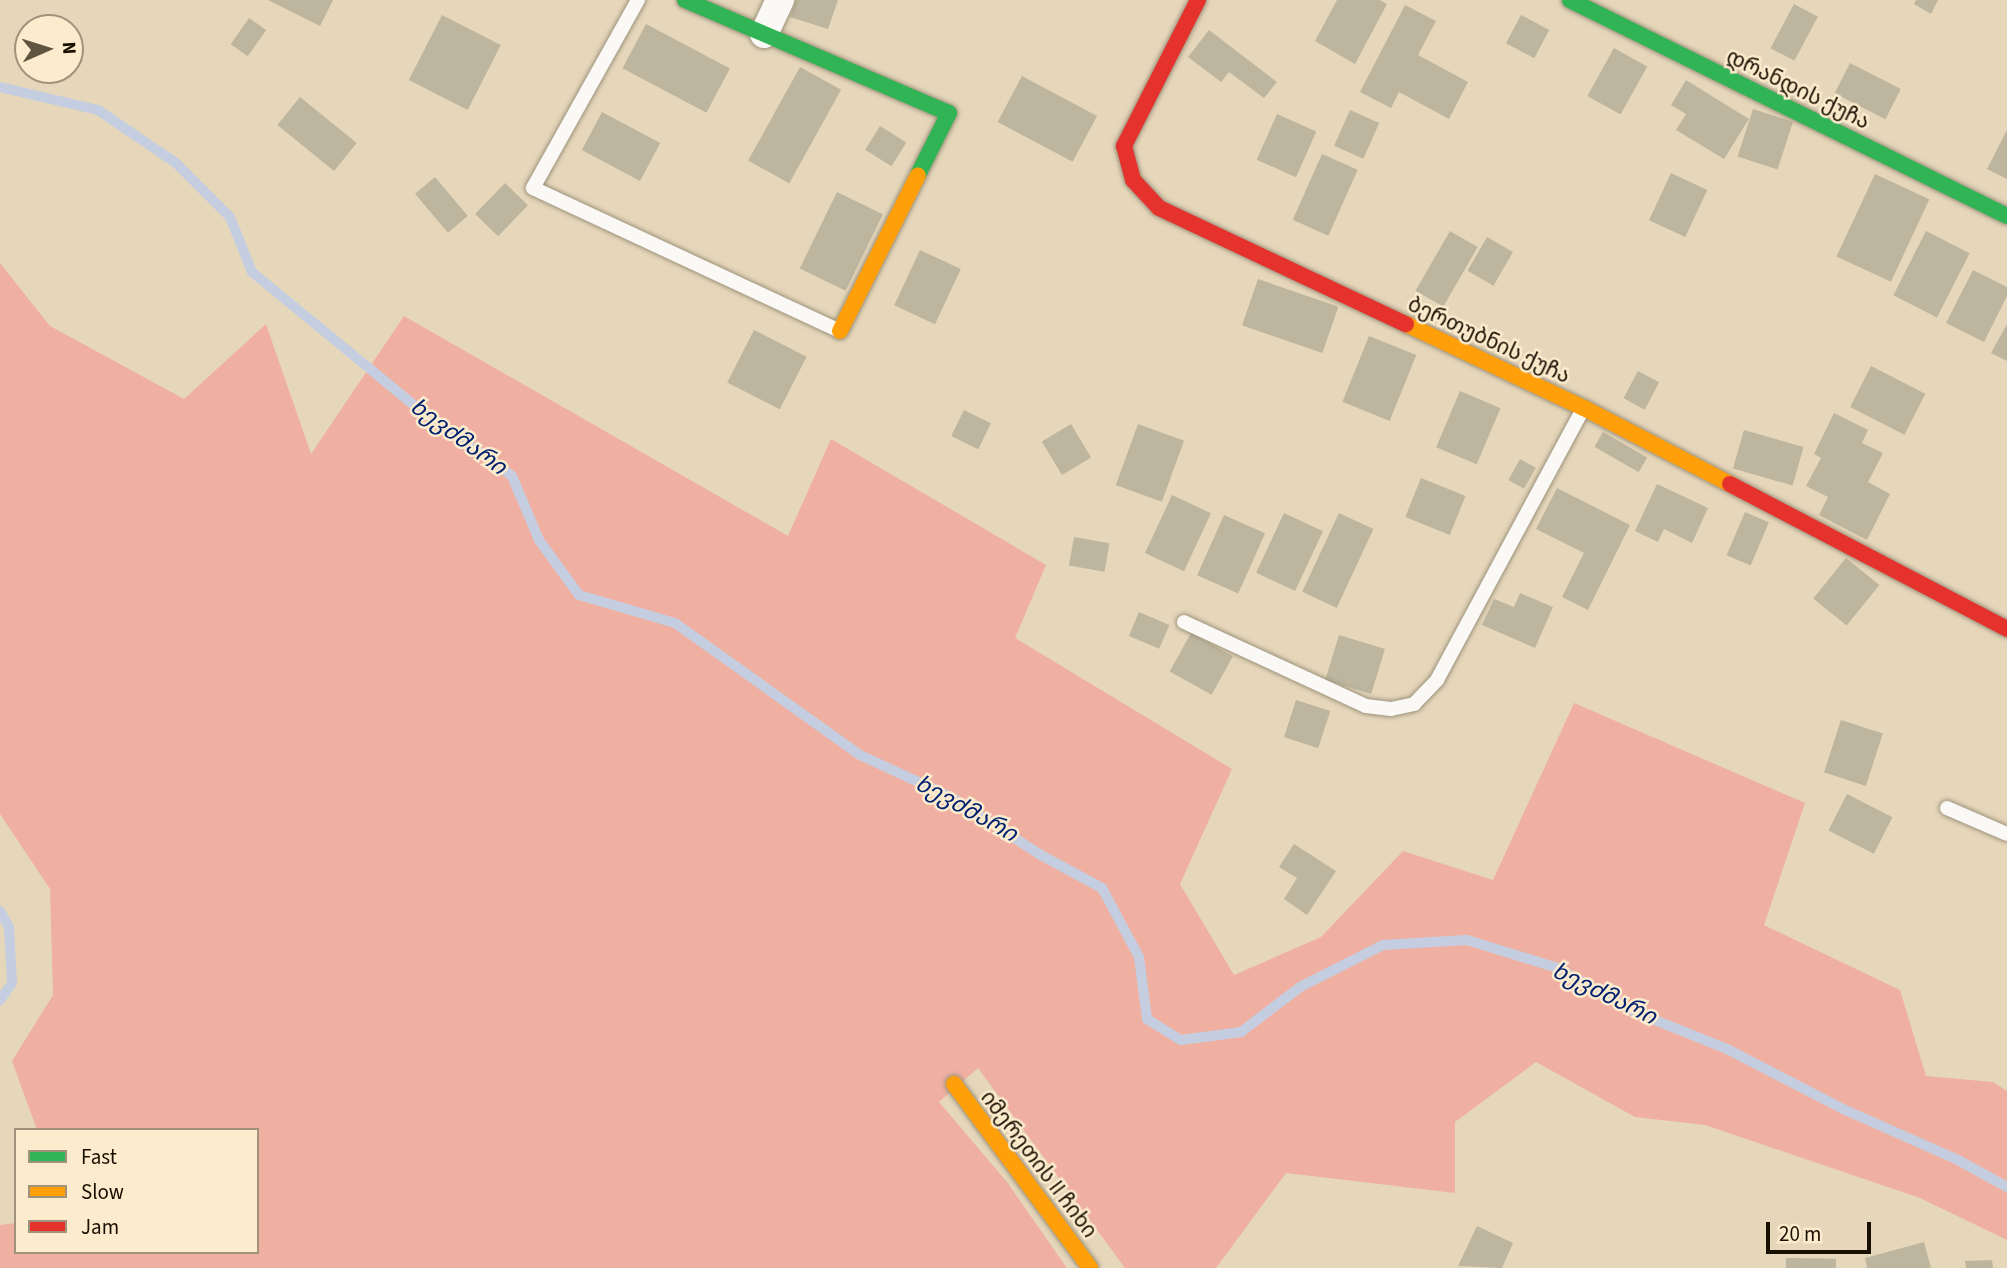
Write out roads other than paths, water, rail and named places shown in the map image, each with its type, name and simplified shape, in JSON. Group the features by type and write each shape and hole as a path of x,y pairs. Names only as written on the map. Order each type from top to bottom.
{"street":[{"path":"685,0 948,113 840,331"},
{"path":"764,34 780,0"},
{"name":"ბერთუბნის ქუჩა","path":"1198,0 1124,146 1133,180 1159,208 1584,408 2007,629"},
{"name":"დრანდის ქუჩა","path":"1570,0 2007,216"},
{"name":"იმერეთის II ჩიხი","path":"954,1084 1090,1268"}],"lane":[{"path":"638,0 533,188 840,331"},
{"path":"1184,621 1366,706 1391,709 1414,704 1437,680 1584,408"},
{"path":"1947,808 2007,834"}],"waterway":[{"name":"ხევძმარი","path":"0,87 98,110 176,163 230,217 252,272 414,405 512,476 539,540 579,595 675,623 860,755 951,797 1039,854 1102,888 1139,957 1147,1019 1181,1040 1241,1032 1300,987 1383,945 1467,940 1558,968 1635,1012 1727,1049 1843,1109 1958,1160 2007,1187"},
{"path":"0,911 9,927 12,983 0,1000"}]}
